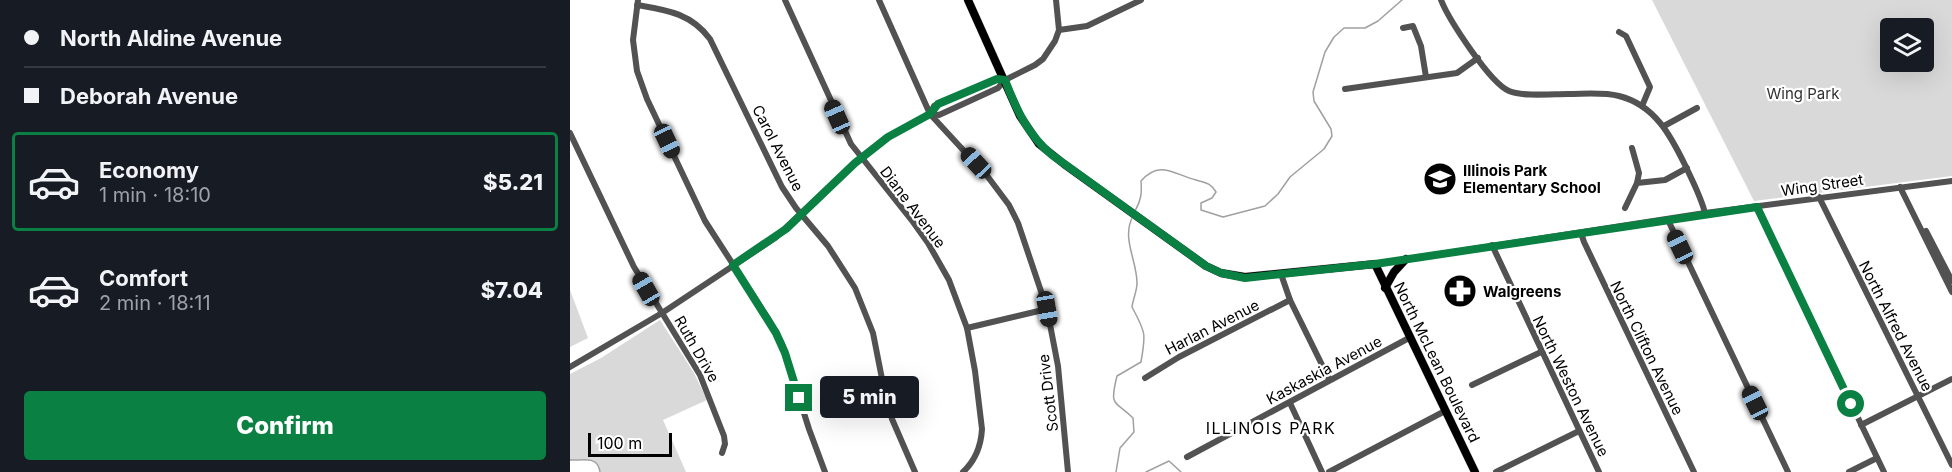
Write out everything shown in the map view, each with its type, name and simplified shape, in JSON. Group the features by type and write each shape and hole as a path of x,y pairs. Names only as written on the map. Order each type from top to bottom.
{"main road":[{"path":"968,0 1020,116 1039,144 1206,266 1221,273 1245,278 1375,264"},
{"path":"1386,288 1394,272 1406,258"},
{"name":"North McLean Boulevard","path":"1375,264 1475,472"}],"street":[{"name":"Diane Avenue","path":"784,0 846,135 861,158 928,243 949,280 967,328 975,371 981,438 976,456 963,472"},
{"name":"Scott Drive","path":"879,0 930,114 988,177 1014,214 1047,309 1058,366 1068,472"},
{"path":"930,114 939,115 998,88 1005,80 1042,59 1059,30 1056,0"},
{"path":"1059,30 1087,26 1141,0"},
{"path":"1441,0 1478,58 1498,84 1513,92 1612,95 1642,106 1664,126 1687,168 1705,213"},
{"path":"637,2 633,30 635,60 647,99 705,221 782,344 825,472"},
{"name":"Carol Avenue","path":"637,2 683,15 706,33 777,179 801,214 838,260 859,297 873,333 892,419 915,472"},
{"path":"1403,28 1413,26 1421,45 1426,77"},
{"path":"1619,32 1626,36 1649,83 1649,93 1642,106"},
{"path":"1345,88 1457,73 1478,58"},
{"path":"570,367 662,313 775,238 861,158 896,132 930,114 938,104 994,80 1005,80"},
{"path":"1664,126 1697,108"},
{"name":"Ruth Drive","path":"570,133 634,267 700,375 724,436 725,444 722,453"},
{"path":"1624,208 1637,183 1639,174 1632,148"},
{"path":"1637,183 1665,180 1687,168"},
{"name":"Wing Street","path":"1375,264 1705,213 1952,181"},
{"path":"1902,187 1952,281"},
{"path":"1902,187 1952,292"},
{"name":"North Alfred Avenue","path":"1819,197 1952,465"},
{"path":"1757,207 1884,472"},
{"path":"1668,219 1788,472"},
{"name":"North Clifton Avenue","path":"1581,233 1694,472"},
{"name":"North Weston Avenue","path":"1492,245 1599,472"},
{"path":"1281,274 1290,300 1329,379"},
{"name":"Harlan Avenue","path":"1145,378 1179,357 1290,300"},
{"path":"967,328 1047,309"},
{"name":"Kaskaskia Avenue","path":"1187,457 1290,403 1329,379 1410,338"},
{"path":"1472,385 1541,352"},
{"path":"1861,424 1952,379"},
{"path":"1290,403 1322,472"},
{"path":"1329,472 1445,411"},
{"path":"1496,472 1579,431"},
{"path":"1849,472 1877,458"}],"green space":[{"name":"Wing Park","path":"1652,0 1952,0 1952,176 1754,201"},
{"path":"570,290 588,338 570,347"},
{"path":"660,320 694,373 707,400 663,420 686,472 600,472 599,467 593,461 570,460 570,374 601,358"}],"waterway":[{"path":"1135,211 1141,197 1141,181 1148,174 1161,170 1168,170 1212,186 1216,192 1212,198 1201,203 1201,210 1223,217 1265,206 1278,194 1290,177 1324,149 1332,136 1331,129 1314,101 1313,92 1325,52 1334,37 1344,28 1365,28 1378,21 1402,0"},
{"path":"1116,472 1120,448 1134,432 1133,418 1114,399 1117,376 1141,362 1144,345 1144,334 1132,307 1137,283 1129,241 1133,216"},
{"path":"570,460 593,461 599,467 600,472"},
{"path":"1146,472 1169,461 1181,472"}],"place":[{"name":"Illinois Park Elementary School","path":"1440,179"},
{"name":"Walgreens","path":"1460,291"}],"district":[{"name":"ILLINOIS PARK","path":"1271,428"}],"route":[{"path":"799,398 785,353 776,333 733,265 786,229 855,163 888,137 930,114 934,106 997,79 1005,80 1020,116 1039,144 1052,155 1206,266 1230,276 1245,278 1375,264 1503,243 1757,207 1851,404"}]}
